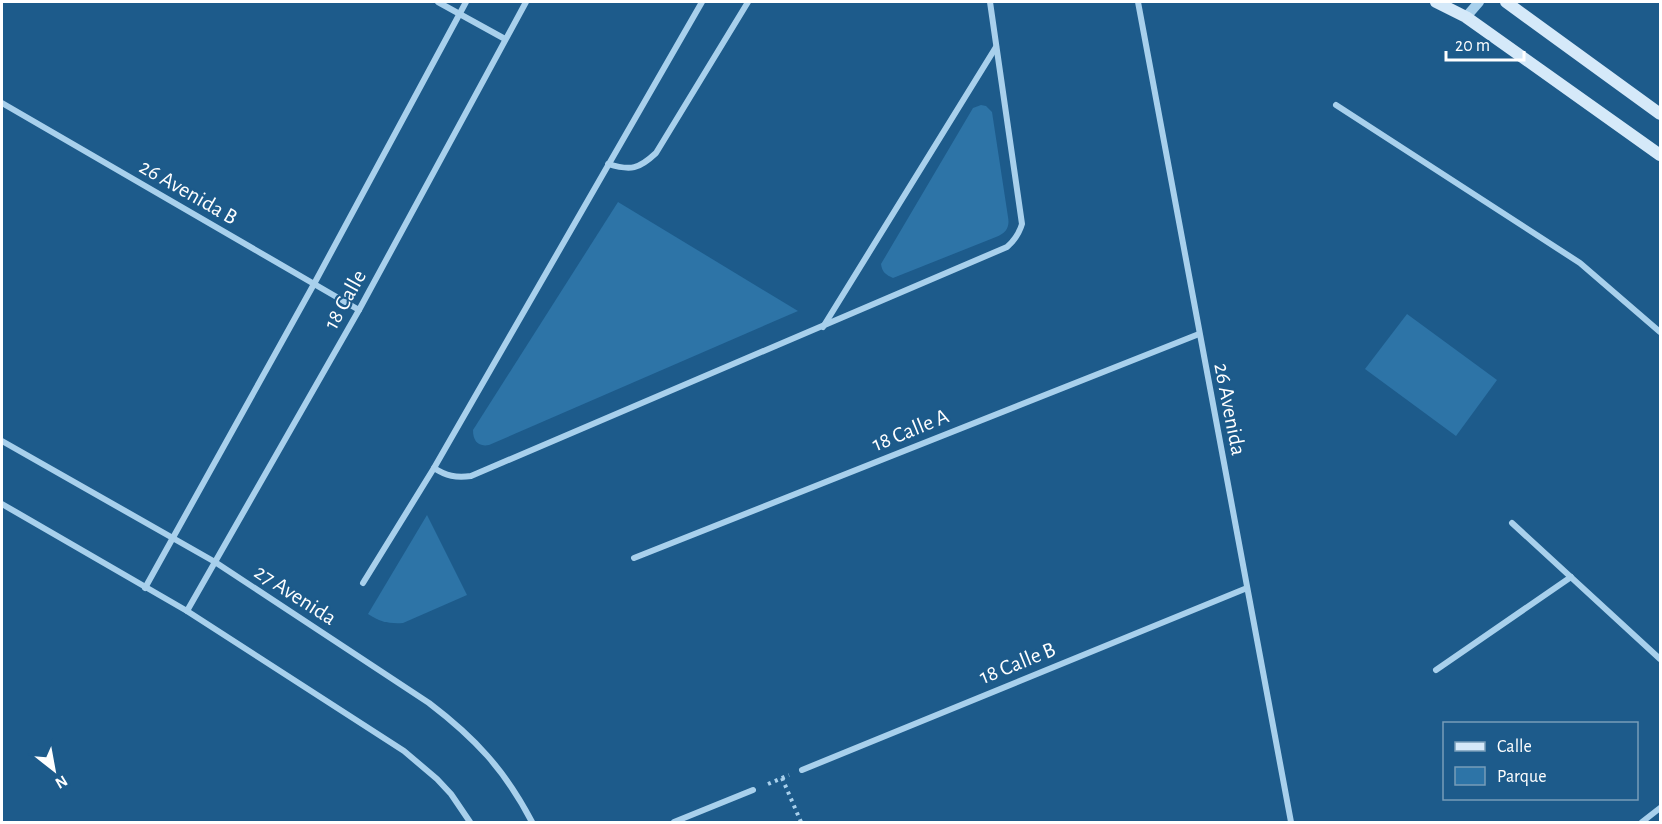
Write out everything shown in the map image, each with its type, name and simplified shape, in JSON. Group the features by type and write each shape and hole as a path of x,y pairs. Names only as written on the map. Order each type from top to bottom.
{"main road":[{"path":"1436,2 1466,17 1660,155"},
{"path":"1506,2 1660,114"}],"street":[{"path":"438,2 505,39"},
{"name":"18 Calle","path":"145,588 314,284 466,2"},
{"name":"18 Calle","path":"187,611 359,310 526,2"},
{"path":"363,583 434,468 702,2"},
{"path":"608,164 625,170 648,161 656,153 748,2"},
{"path":"434,468 453,477 471,476 1007,247 1019,235 1022,224 990,2"},
{"name":"26 Avenida","path":"1138,2 1291,822"},
{"path":"1466,17 1479,2"},
{"path":"823,327 996,47"},
{"name":"26 Avenida B","path":"2,103 359,310"},
{"path":"1336,105 1580,263 1660,332"},
{"name":"18 Calle A","path":"634,558 1199,334"},
{"name":"27 Avenida","path":"2,441 215,562 429,703 474,740 494,762 532,822"},
{"path":"2,504 187,611 404,751 451,794 470,822"},
{"path":"1512,523 1660,659"},
{"path":"1436,670 1571,577"},
{"name":"18 Calle B","path":"802,770 1247,588"},
{"path":"674,822 753,790"},
{"path":"1642,822 1660,808"}],"path":[{"path":"753,790 802,770"},
{"path":"782,778 801,822"}],"green space":[{"path":"986,106 992,112 1008,221 1006,229 996,237 891,277 883,271 881,264 973,108"},
{"path":"618,202 798,311 489,445 479,444 475,440 473,430"},
{"path":"1407,314 1497,380 1456,436 1365,369"},
{"path":"427,515 467,595 403,623 389,623 377,619 368,614"}]}
